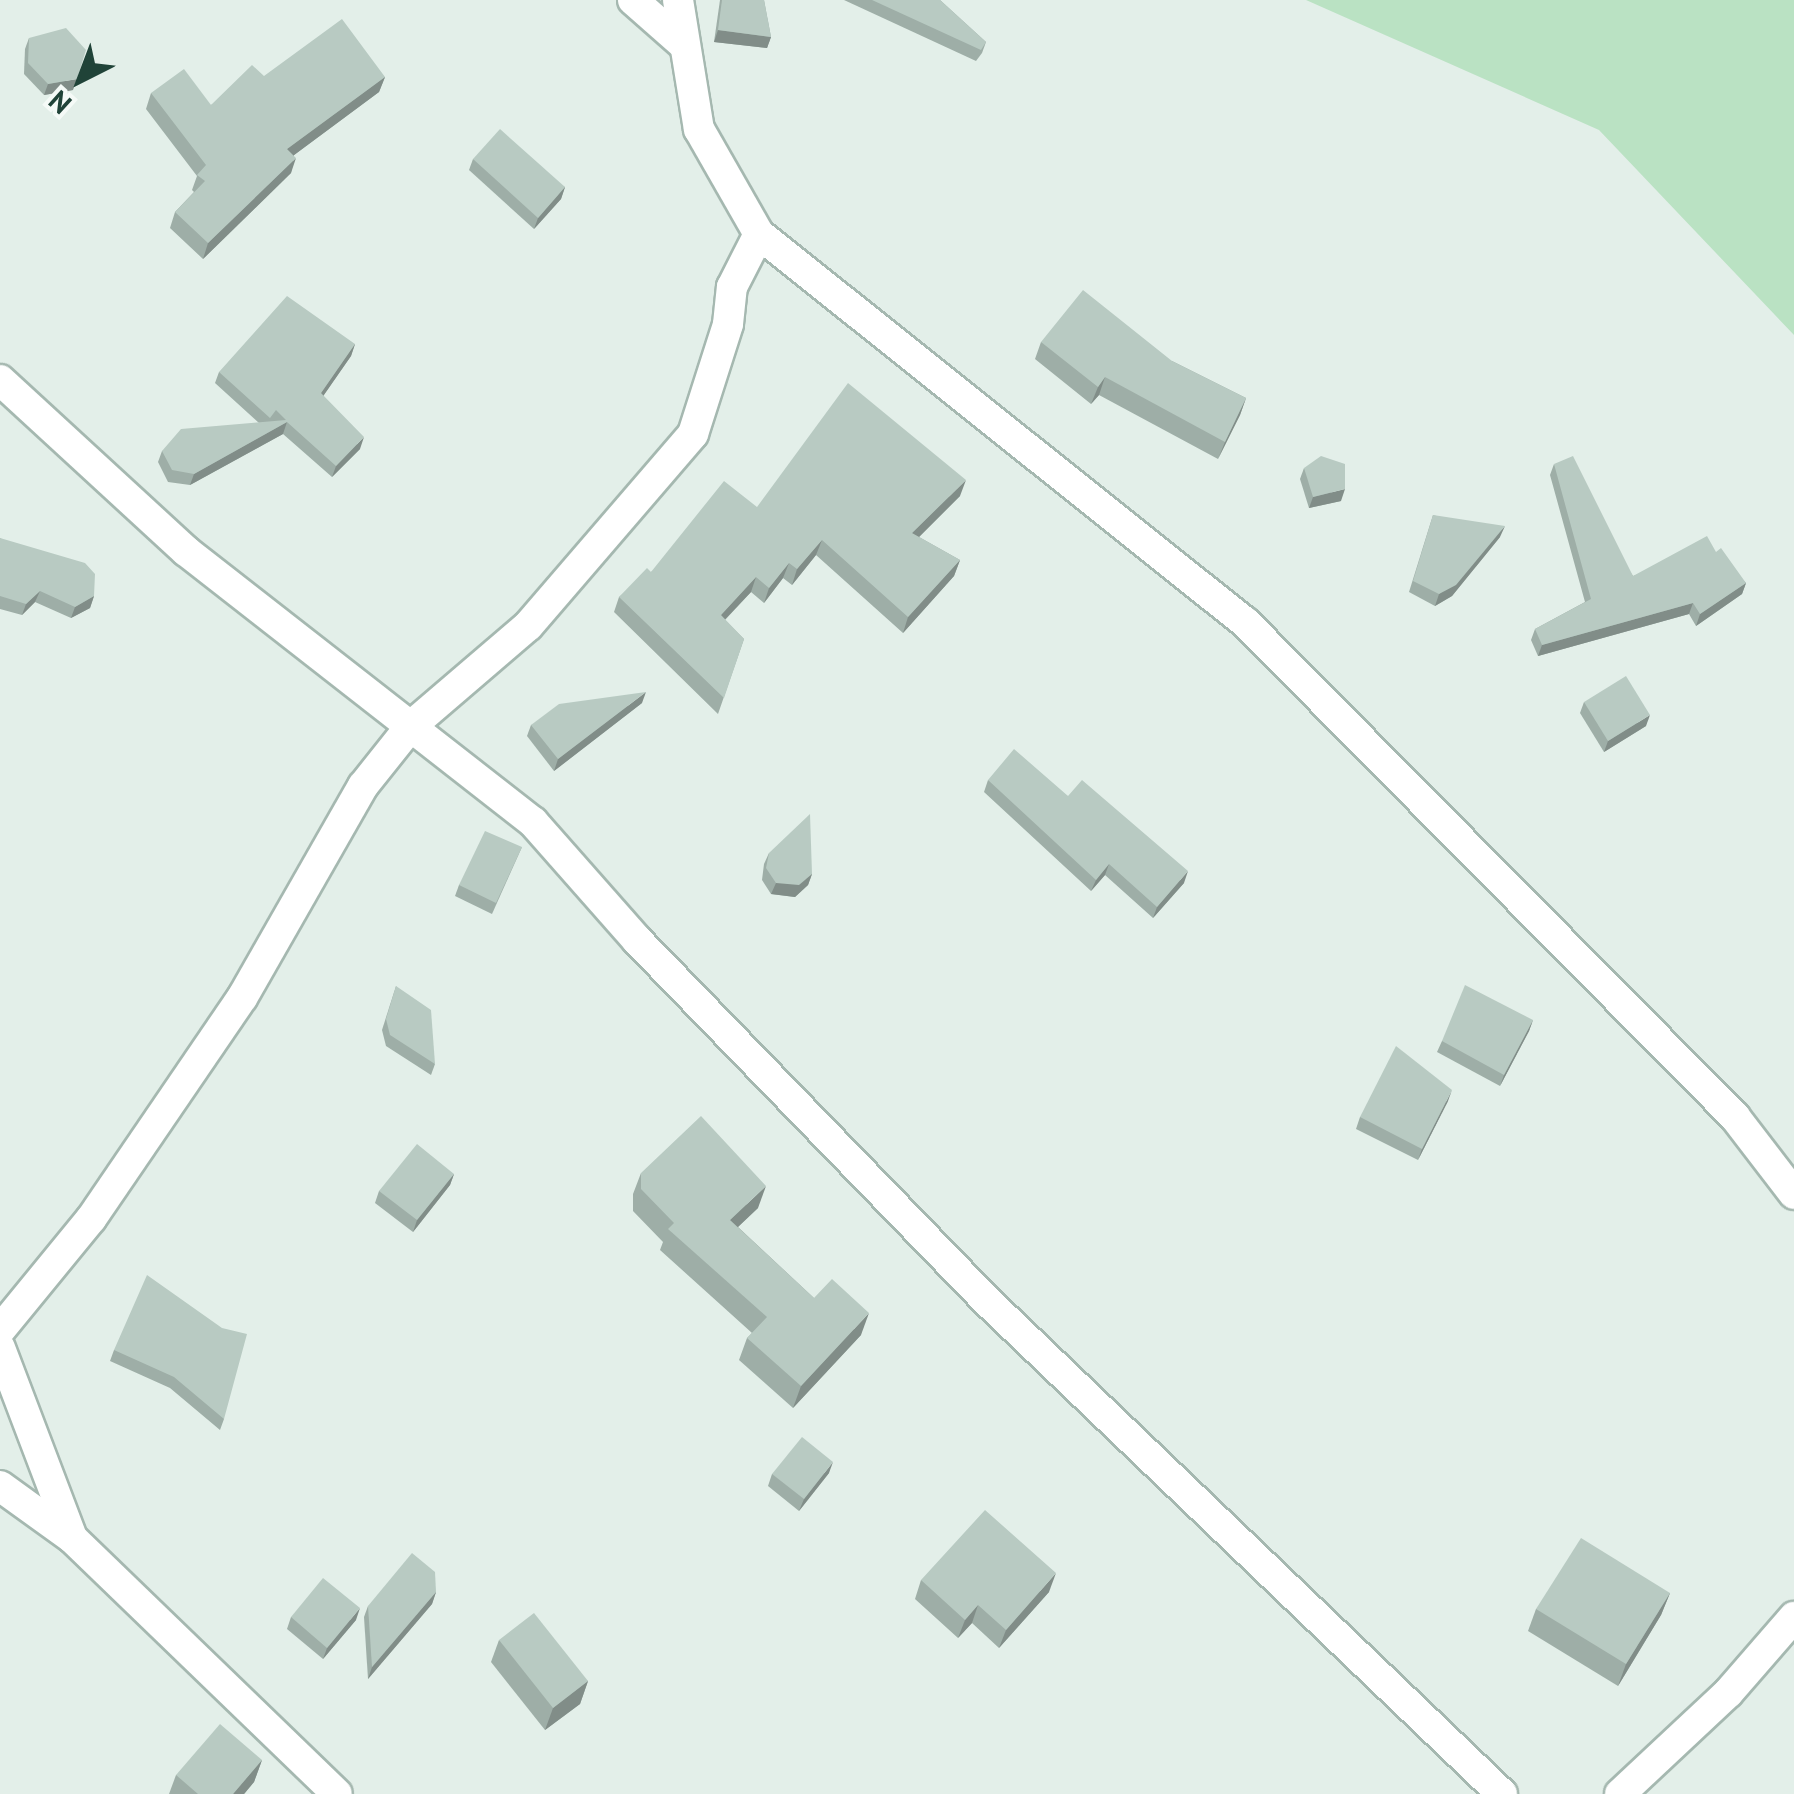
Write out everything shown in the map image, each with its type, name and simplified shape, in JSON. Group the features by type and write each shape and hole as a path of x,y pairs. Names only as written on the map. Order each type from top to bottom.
{"street":[{"path":"633,0 682,43"},
{"path":"678,0 699,129 759,234 1246,623 1735,1117 1794,1194"},
{"path":"0,1330 91,1218 242,998 363,786 410,727 528,626 693,434 728,324 732,286 759,234"},
{"path":"0,380 186,551 534,822 649,954 1026,1340 1502,1794"},
{"path":"0,1348 72,1538"},
{"path":"0,1486 72,1538 337,1794"},
{"path":"1620,1794 1728,1693 1794,1617"}],"green space":[{"path":"1306,0 1794,0 1794,335 1599,130"}],"building":[{"path":"722,0 764,0 771,37 718,30"},
{"path":"872,0 940,0 986,42 981,50"},
{"path":"342,19 385,77 287,149 296,158 208,243 175,212 205,181 197,175 206,165 151,93 184,69 211,105 252,65 264,76"},
{"path":"66,28 86,50 77,79 48,84 28,63 29,38"},
{"path":"500,129 565,187 538,218 473,159"},
{"path":"1083,290 1172,361 1246,398 1225,442 1105,377 1098,387 1041,342"},
{"path":"287,296 355,344 321,393 364,437 336,466 287,422 194,474 172,470 162,451 181,429 286,420 276,410 270,418 219,372"},
{"path":"848,383 966,480 912,533 960,560 908,617 822,540 797,569 789,563 769,588 756,577 721,615 744,639 724,698 619,597 647,568 651,572 724,481 757,507"},
{"path":"1321,456 1345,464 1345,489 1313,497 1304,468"},
{"path":"1573,456 1633,576 1707,536 1716,552 1721,548 1746,583 1700,614 1693,603 1542,645 1535,629 1591,599 1554,464"},
{"path":"1433,515 1505,526 1456,585 1439,594 1413,581"},
{"path":"0,538 85,563 95,574 94,596 75,607 40,591 26,604 0,596"},
{"path":"1626,676 1650,715 1608,741 1584,702"},
{"path":"646,692 558,759 531,725 559,704"},
{"path":"1014,749 1068,796 1082,780 1188,871 1157,907 1109,864 1096,880 988,780"},
{"path":"810,814 812,874 799,885 776,883 766,868 769,853"},
{"path":"485,831 522,847 496,903 459,885"},
{"path":"1465,985 1533,1020 1504,1075 1442,1041"},
{"path":"396,986 431,1010 435,1064 390,1035 386,1019"},
{"path":"1396,1046 1452,1090 1422,1149 1360,1117"},
{"path":"701,1116 766,1186 730,1220 814,1298 832,1279 869,1313 801,1386 747,1338 767,1317 668,1229 674,1223 641,1189 641,1173"},
{"path":"417,1144 454,1174 417,1220 379,1191"},
{"path":"147,1275 222,1328 247,1334 224,1419 174,1377 114,1350"},
{"path":"802,1437 833,1462 804,1499 772,1474"},
{"path":"985,1510 1056,1573 1006,1630 978,1605 965,1620 921,1580"},
{"path":"1581,1538 1670,1593 1626,1664 1536,1609"},
{"path":"412,1553 435,1572 436,1592 372,1667 368,1606"},
{"path":"323,1578 360,1608 327,1648 291,1617"},
{"path":"534,1613 588,1681 553,1708 499,1640"},
{"path":"220,1724 262,1760 233,1794 198,1794 176,1775"}]}
